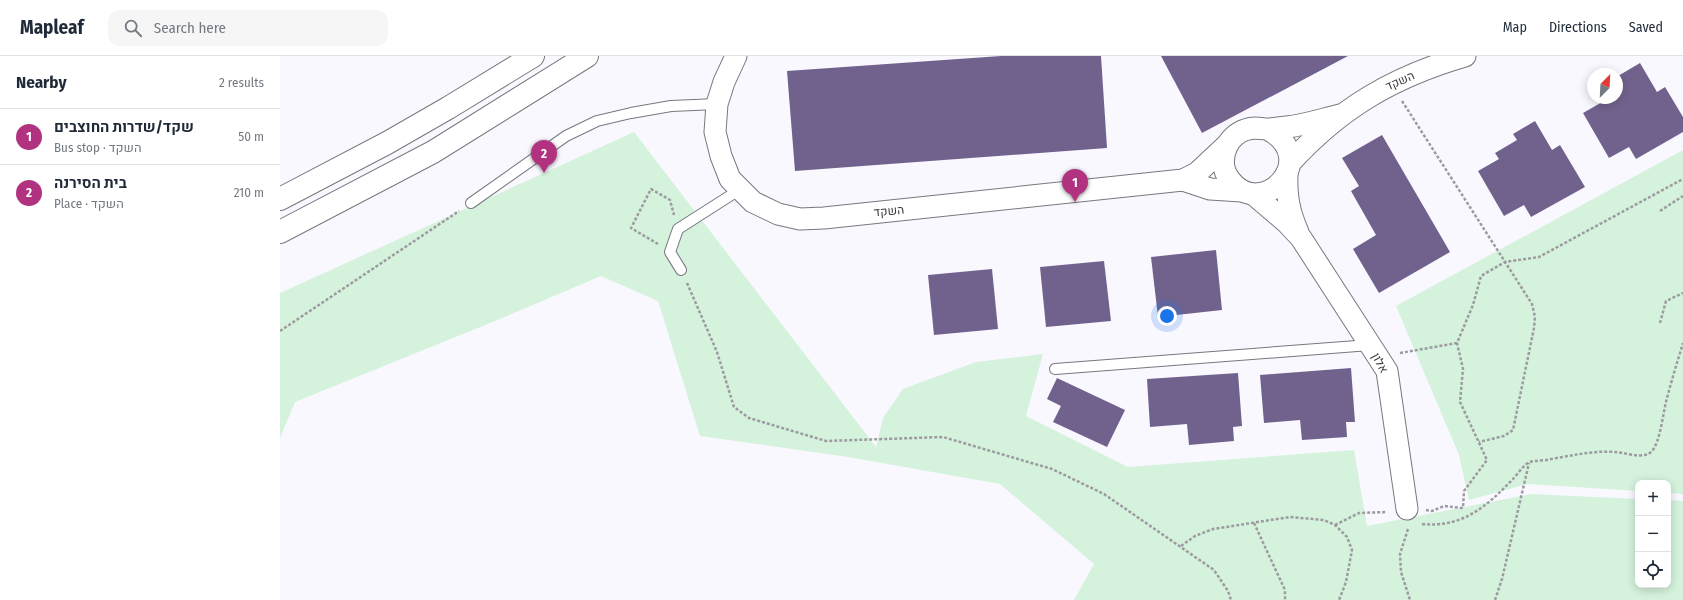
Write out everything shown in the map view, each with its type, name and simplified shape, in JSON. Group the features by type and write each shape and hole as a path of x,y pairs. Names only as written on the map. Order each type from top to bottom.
{"main road":[{"path":"280,199 387,143 442,112 533,56"},
{"path":"280,232 433,152 587,56"},
{"path":"280,188 306,185"}],"street":[{"name":"השקד","path":"1288,168 1304,148 1340,115 1391,84 1464,56"},
{"name":"השקד","path":"736,58 724,82 717,104 715,132 721,156 730,179 753,202 778,214 800,219 824,218 1183,180 1197,173 1228,144"},
{"name":"השקד","path":"1267,129 1288,127 1340,115"},
{"path":"1256,128 1267,129 1277,134 1289,152 1288,168 1282,182 1273,189 1263,193 1248,192 1234,185 1227,176 1224,166 1224,154 1228,144 1235,135 1244,130 1256,128"},
{"name":"אלון","path":"1288,168 1286,190 1287,200 1291,217 1300,238"},
{"name":"השקד","path":"1183,180 1210,189 1248,192"},
{"name":"אלון","path":"1248,192 1287,223 1300,238 1387,371 1411,518"}],"lane":[{"path":"472,203 566,136 597,121 672,106 717,104"},
{"path":"681,270 670,252 678,229 740,190"},
{"path":"1055,369 1370,345"}],"path":[{"path":"1391,84 1532,304 1535,317 1534,328 1513,430 1504,436 1479,442"},
{"path":"1411,518 1444,506 1463,508 1464,491 1487,460 1460,402 1463,369 1457,343 1473,305 1481,276 1505,262 1539,257 1683,179"},
{"path":"670,252 631,228 650,189 670,200 678,229"},
{"path":"1660,211 1683,196"},
{"path":"280,331 472,203"},
{"path":"681,270 717,352 734,407 750,418 826,441 943,438 1052,469 1104,494 1214,570 1228,591 1231,600"},
{"path":"1660,323 1666,301 1683,293"},
{"path":"1421,350 1457,343"},
{"path":"1335,525 1359,513 1369,512 1411,518 1431,525 1452,522 1470,516 1486,505 1529,462 1592,452 1611,451 1643,455 1649,454 1654,450 1657,443 1666,401 1683,343"},
{"path":"1495,600 1502,579 1529,462"},
{"path":"1181,546 1195,536 1213,529 1290,518 1324,520 1335,525 1347,537 1352,550 1346,582 1339,600"},
{"path":"1410,600 1400,572 1400,554 1411,518"},
{"path":"1254,523 1285,590 1284,600"}],"green space":[{"path":"634,132 876,447 883,418 903,389 976,362 1043,354 1026,416 1128,467 1354,450 1367,526 1531,494 1635,499 1635,588 1671,588 1671,500 1683,501 1683,600 1074,600 1094,564 1000,484 848,457 700,436 658,301 601,276 500,319 295,402 280,438 280,293"},
{"path":"1683,150 1683,494 1671,493 1671,480 1635,480 1635,491 1528,484 1469,500 1459,455 1396,306"}],"building":[{"path":"1001,56 1101,56 1107,148 795,171 787,71"},
{"path":"1161,56 1348,56 1202,133"},
{"path":"1640,63 1657,92 1665,87 1683,117 1683,132 1636,159 1629,147 1609,158 1583,113 1599,104 1623,104 1623,73"},
{"path":"1535,121 1552,150 1560,145 1585,187 1531,217 1524,205 1504,216 1478,171 1499,159 1495,153 1517,140 1513,134"},
{"path":"1382,135 1450,252 1379,293 1353,249 1376,235 1351,191 1359,186 1342,158"},
{"path":"1216,250 1222,310 1158,317 1151,257"},
{"path":"1104,261 1111,321 1046,327 1040,267"},
{"path":"992,269 998,329 934,335 928,275"},
{"path":"1351,368 1355,422 1346,422 1347,437 1302,440 1300,420 1264,423 1260,375"},
{"path":"1238,373 1242,426 1233,427 1234,441 1189,445 1187,424 1150,427 1147,379"},
{"path":"1057,378 1125,410 1107,447 1053,422 1061,406 1047,399"}],"place":[{"name":"בית הסירנה","path":"544,173"},
{"name":"שקד/שדרות החוצבים","path":"1075,202"}]}
